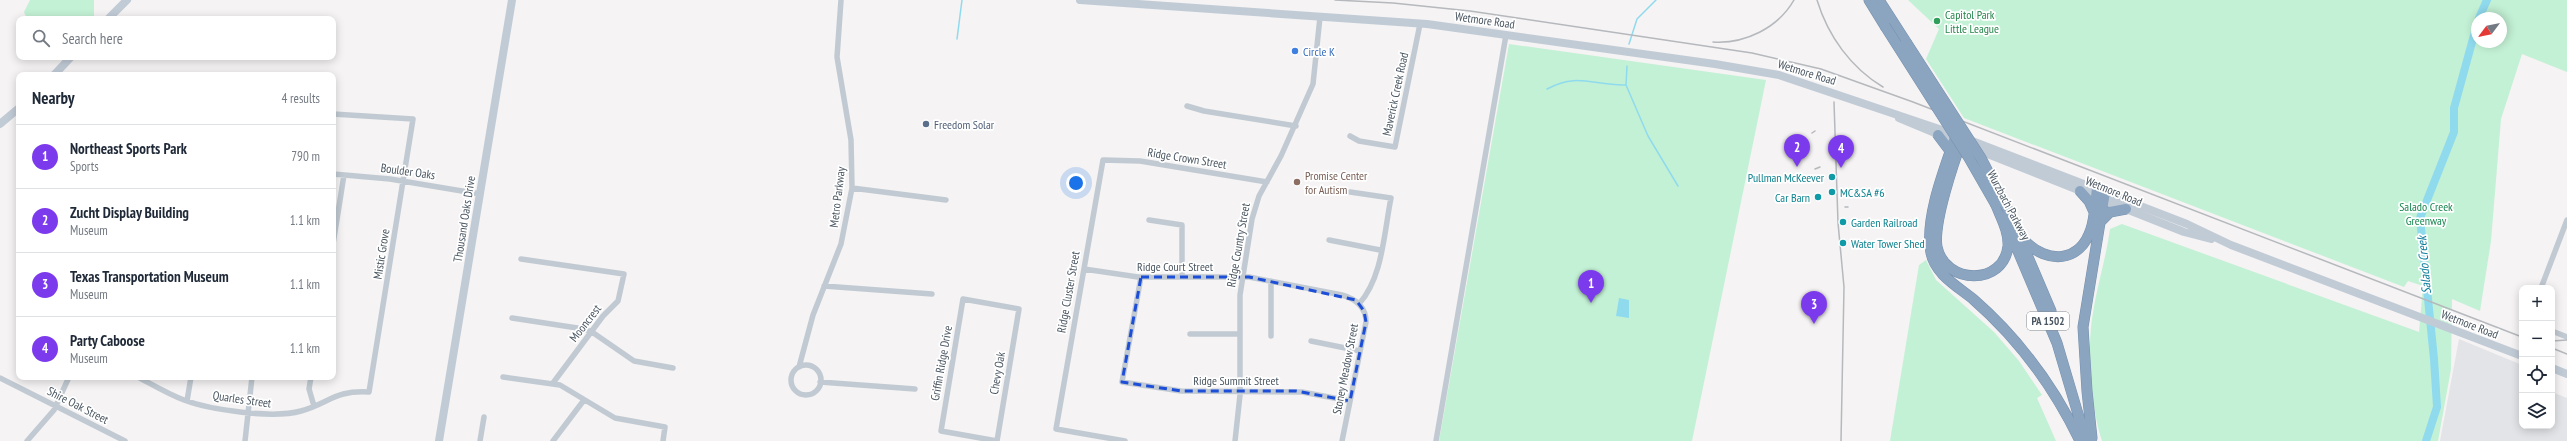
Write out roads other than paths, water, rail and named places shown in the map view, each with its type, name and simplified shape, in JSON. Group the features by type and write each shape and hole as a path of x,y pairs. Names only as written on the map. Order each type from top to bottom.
{"highway":[{"name":"Wurzbach Parkway","path":"1869,0 1969,158 1996,205 2020,253 2057,343 2091,440"},
{"name":"Wurzbach Parkway","path":"1879,0 1981,158 2008,210 2021,237 2064,347 2091,440"},
{"path":"1938,136 1957,142"},
{"path":"1957,142 1937,243 1940,256 1953,271 1975,277 1990,271 2001,262 2007,251 2008,238 1996,205"},
{"path":"1957,142 1931,223 1930,244 1932,258 1945,276 1989,313 2025,352 2053,391 2080,441"},
{"path":"1953,162 1967,152 1977,150"},
{"path":"2080,191 2089,200 2094,212"},
{"path":"2021,237 2040,253 2053,257 2064,256 2085,242 2092,228 2094,212 2101,195"},
{"path":"2091,440 2086,383 2084,327 2100,222 2101,195"},
{"path":"2100,222 2110,212 2126,209"}],"main road":[{"path":"111,16 127,0"},
{"name":"Thousand Oaks Drive","path":"439,441 512,0"},
{"name":"Wetmore Road","path":"1080,0 1420,24 1715,64 1779,75 1881,109 1957,142 2080,191 2101,195 2126,209 2184,232 2231,245"},
{"path":"57,72 68,60"},
{"name":"Wetmore Road","path":"1881,109 1938,136"},
{"path":"0,124 16,111"},
{"name":"Wetmore Road","path":"1957,142 2101,195 2187,224 2231,245 2519,355"},
{"path":"2555,369 2567,374"}],"street":[{"name":"Metro Parkway","path":"799,367 812,315 841,244 852,188 851,140 837,57 841,0"},
{"name":"Ridge Country Street","path":"1236,441 1240,392 1242,277 1252,219 1259,196 1296,126 1315,75 1320,17"},
{"name":"Maverick Creek Road","path":"1350,136 1359,141 1395,147 1420,24"},
{"path":"1436,441 1506,35"},
{"path":"1187,106 1204,111 1296,126"},
{"name":"Mistic Grove","path":"336,114 413,119 369,392"},
{"name":"Ridge Crown Street","path":"1103,160 1140,161 1267,182"},
{"name":"Ridge Cluster Street","path":"1103,160 1056,429 1125,441"},
{"name":"Boulder Oaks","path":"336,174 404,181 480,194"},
{"path":"336,225 344,175"},
{"path":"852,188 946,200"},
{"path":"1350,192 1390,198 1372,287 1359,304"},
{"path":"1149,220 1182,225 1182,277"},
{"path":"2542,285 2567,220"},
{"path":"1329,240 1380,250"},
{"name":"Mooncrest","path":"521,258 624,274 618,301 603,316 553,383"},
{"name":"Ridge Court Street","path":"1084,269 1141,277 1242,277 1271,281 1342,295 1359,304"},
{"name":"Ridge Summit Street","path":"1141,277 1122,382 1173,391 1302,392 1350,401"},
{"path":"1271,281 1271,336"},
{"path":"824,286 932,294"},
{"name":"Griffin Ridge Drive","path":"968,438 941,431 963,299 1019,309"},
{"name":"Stoney Meadow Street","path":"1342,441 1366,316 1359,304"},
{"name":"Chevy Oak","path":"997,441 1019,309"},
{"path":"512,318 574,326 592,332 634,361 673,368"},
{"path":"2555,332 2567,337"},
{"path":"1190,334 1240,334"},
{"path":"1311,341 1360,351"},
{"path":"808,366 816,370 820,382 817,390 809,395 797,392 792,385 791,377 799,367 808,366"},
{"path":"503,377 553,383 568,388 584,400 615,418 665,427 663,441"},
{"name":"Shire Oak Street","path":"0,378 125,441"},
{"path":"27,441 56,406 68,380"},
{"name":"Quarles Street","path":"144,380 187,401 246,412 280,415 314,406 346,392 369,392"},
{"path":"187,401 190,380"},
{"path":"245,441 246,412 251,380"},
{"path":"310,380 309,389 314,406"},
{"path":"820,382 915,389"},
{"path":"553,441 584,400"},
{"path":"480,441 484,417"},
{"path":"968,438 997,441"}],"water":[{"path":"1619,298 1629,300 1629,318 1616,316"}],"waterway":[{"path":"957,39 962,0"},
{"path":"1629,44 1637,19 1656,0"},
{"name":"Salado Creek","path":"2482,12 2487,0"},
{"name":"Salado Creek","path":"2426,441 2437,407 2434,359 2420,218 2454,132 2454,108 2471,46"},
{"path":"1627,66 1626,85 1648,136 1678,186"},
{"path":"1547,89 1568,81 1586,81 1626,85"}],"railway":[{"path":"1335,0 1393,3 1470,11 1752,53 1821,69 1913,102 2519,336"},
{"path":"1713,42 1737,40 1760,32 1779,19 1794,0"},
{"path":"1817,0 1827,26 1842,50 1851,61 1871,79 1883,87"},
{"path":"1834,102 1838,223 1844,287 1841,441"},
{"path":"1815,169 1820,167"},
{"path":"2555,341 2567,340"},
{"path":"2555,349 2567,354"}],"place":[{"name":"Capitol Park Little League","path":"1937,21"},
{"name":"Circle K","path":"1295,51"},
{"name":"Freedom Solar","path":"926,124"},
{"name":"Zucht Display Building","path":"1797,167"},
{"name":"Party Caboose","path":"1841,168"},
{"name":"Pullman McKeever","path":"1832,177"},
{"name":"Promise Center for Autism","path":"1297,182"},
{"name":"MC&SA #6","path":"1832,192"},
{"name":"Car Barn","path":"1818,197"},
{"name":"Garden Railroad","path":"1843,222"},
{"name":"Water Tower Shed","path":"1843,243"},
{"name":"Northeast Sports Park","path":"1591,303"},
{"name":"Texas Transportation Museum","path":"1814,324"}],"park label":[{"name":"Salado Creek Greenway","path":"2426,213"}]}
